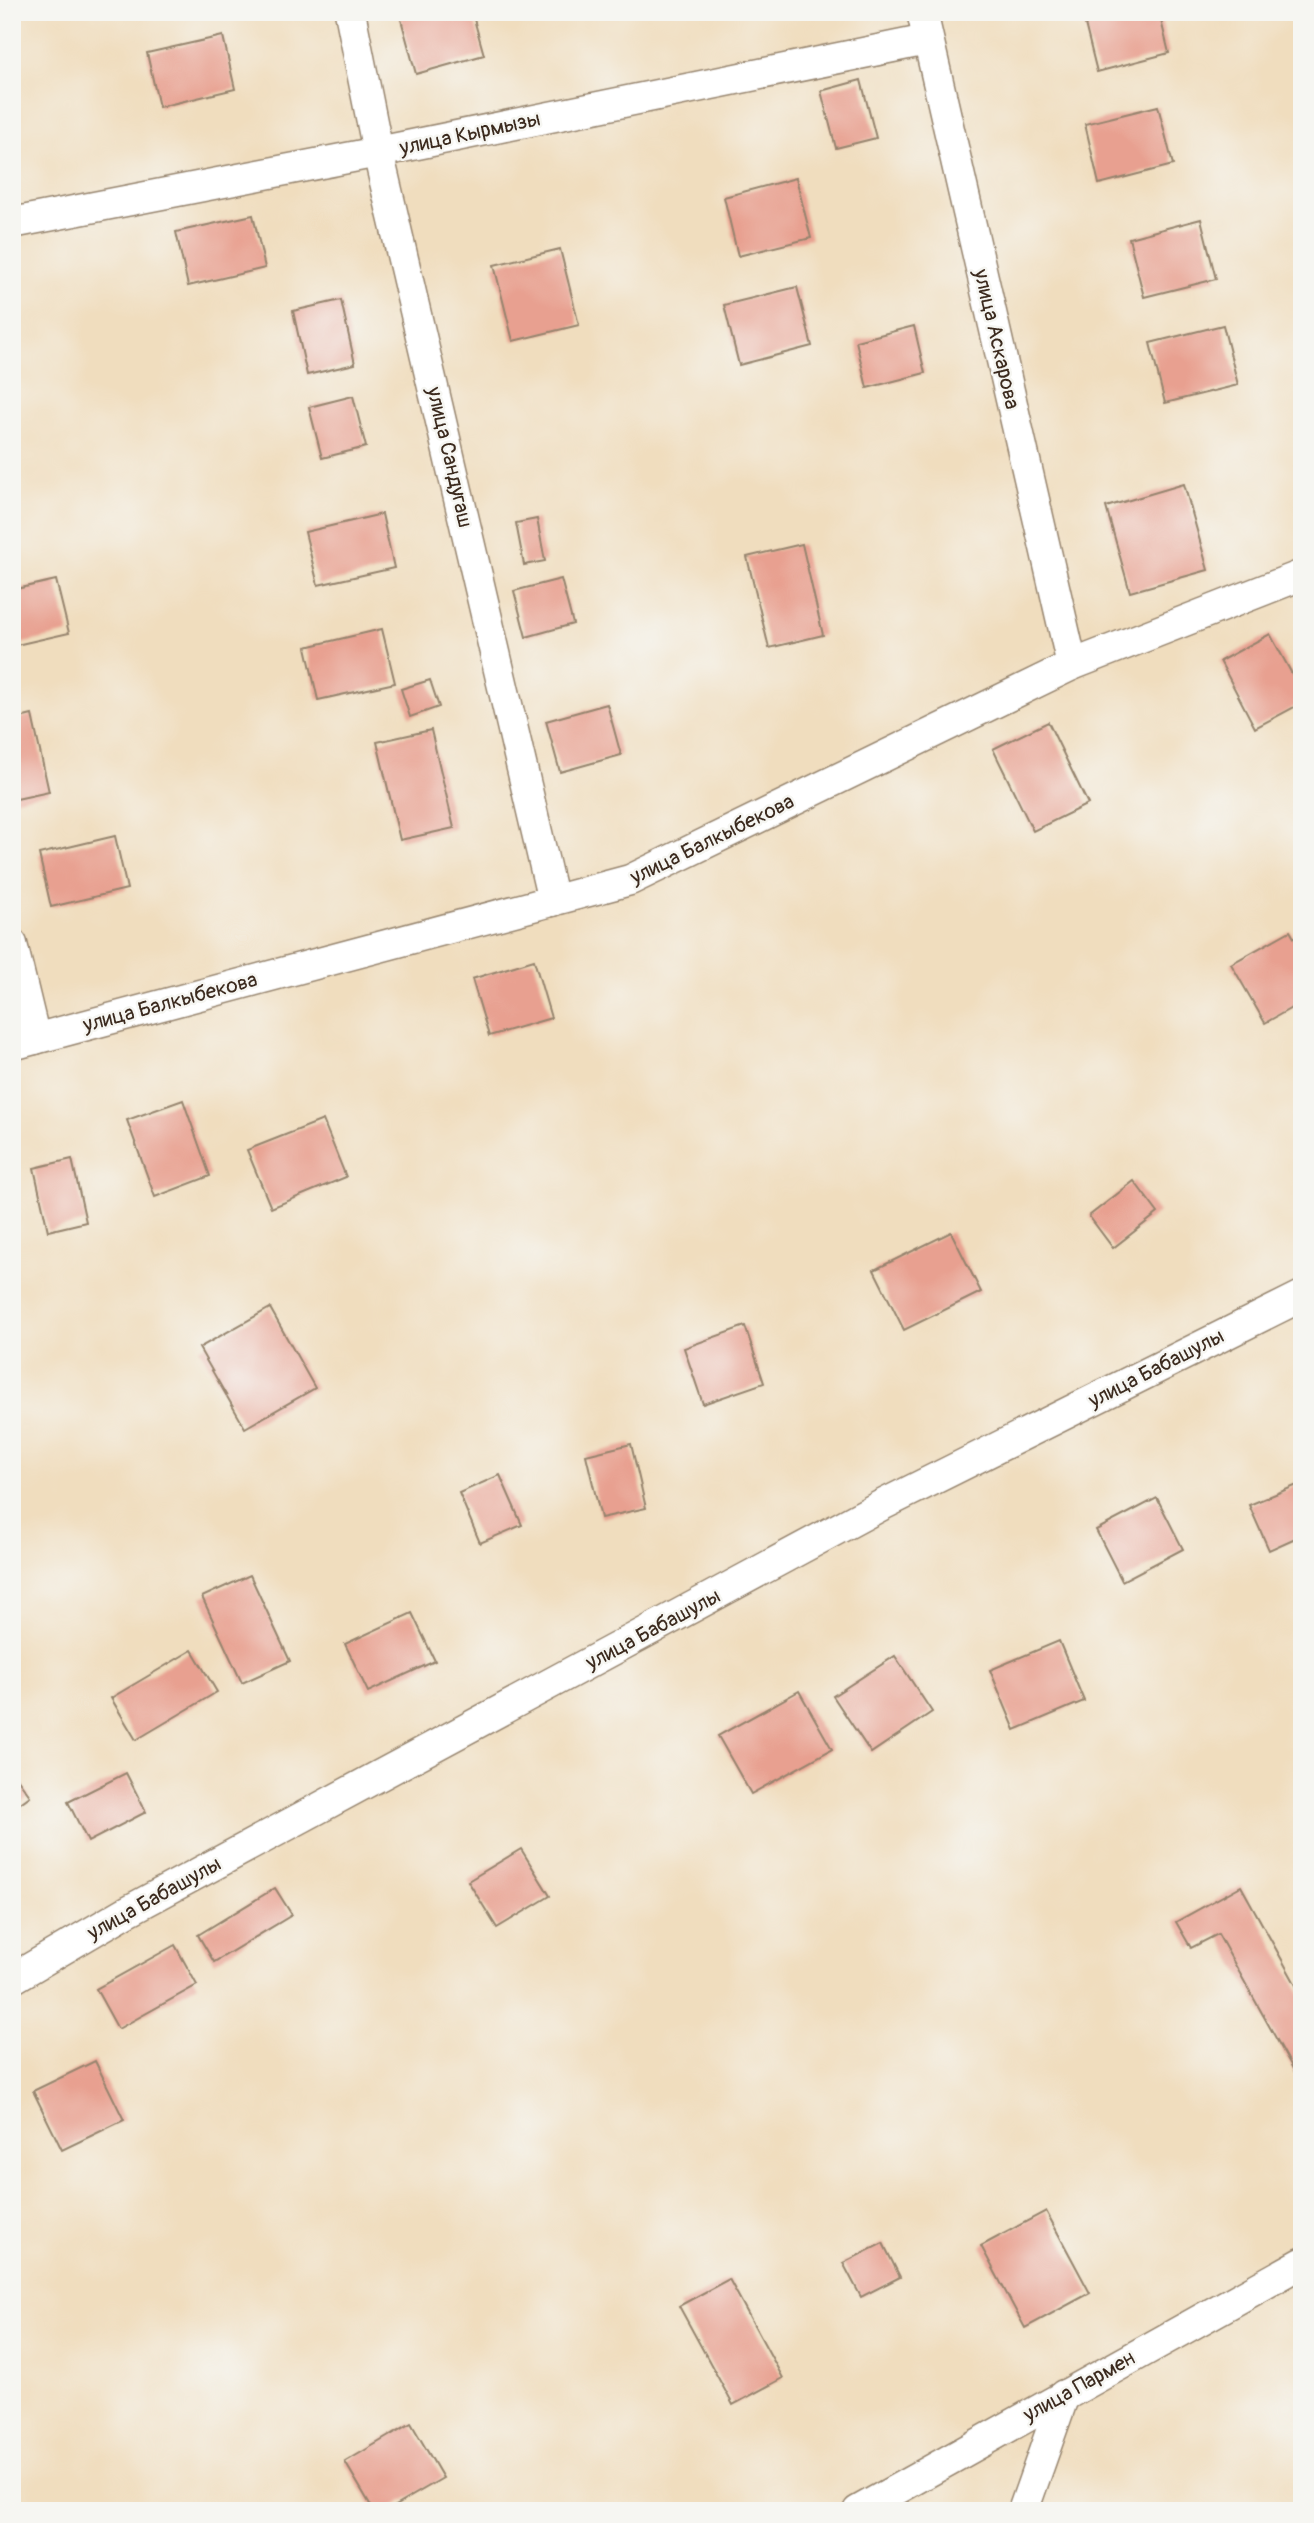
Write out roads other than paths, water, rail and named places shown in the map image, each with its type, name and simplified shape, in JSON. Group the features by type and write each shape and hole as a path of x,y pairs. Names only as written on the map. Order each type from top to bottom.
{"street":[{"name":"улица Сандугаш","path":"350,12 378,152 553,901"},
{"name":"улица Кырмызы","path":"12,223 378,152 925,26"},
{"name":"улица Аскарова","path":"925,26 1072,665"},
{"name":"улица Балкыбекова","path":"23,1042 630,880 1072,665 1302,575"},
{"path":"12,944 23,1042"},
{"name":"улица Бабашулы","path":"13,1978 126,1912 880,1506 1302,1296"},
{"name":"улица Пармен","path":"858,2511 1302,2263"},
{"path":"1023,2511 1064,2395"}]}
